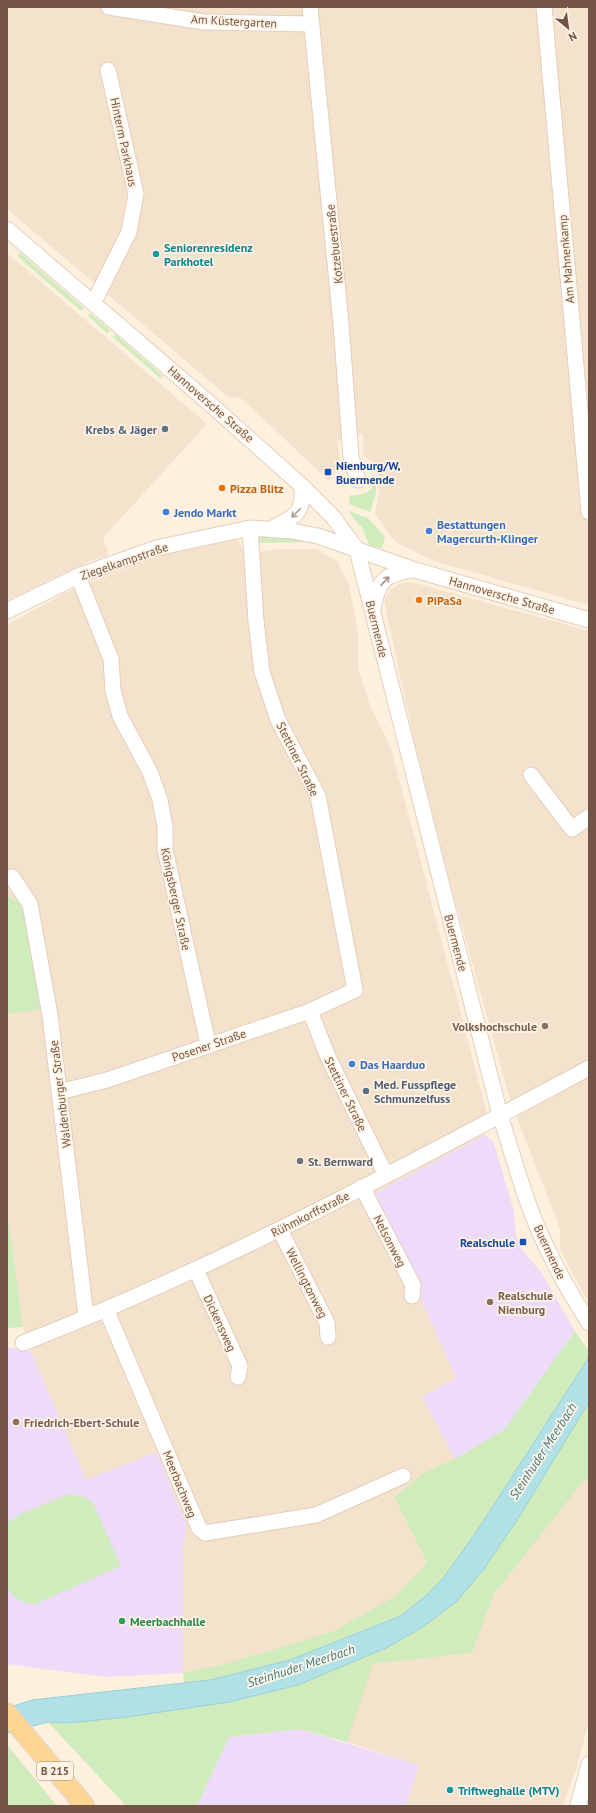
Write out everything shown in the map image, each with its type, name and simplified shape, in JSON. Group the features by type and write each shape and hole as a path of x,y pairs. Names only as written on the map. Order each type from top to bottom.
{"main road":[{"name":"B 215","path":"7,1713 85,1806"}],"street":[{"name":"Am Küstergarten","path":"109,7 204,22 312,24"},
{"name":"Kotzebuestraße","path":"310,7 342,324 351,457 358,480"},
{"name":"Am Mahnenkamp","path":"544,7 589,512"},
{"name":"Hinterm Parkhaus","path":"94,302 129,232 136,194 108,70"},
{"name":"Hannoversche Straße","path":"7,229 94,302 302,486 333,516 357,550 415,570 589,620"},
{"path":"271,529 295,516 300,511 303,500 302,486"},
{"name":"Ziegelkampstraße","path":"7,610 78,576 156,548 250,528 271,529 318,536 357,550"},
{"name":"Stettiner Straße","path":"250,528 256,621 262,672 278,720 318,796 355,990"},
{"name":"Buermende","path":"357,550 500,1115 527,1200 546,1247 565,1285 589,1323"},
{"name":"Hannoversche Straße","path":"372,611 376,591 387,577 395,572 415,570"},
{"name":"Königsberger Straße","path":"78,576 111,659 113,690 120,716 150,772 160,800 165,827 165,849 208,1044"},
{"path":"531,775 572,829 589,817"},
{"name":"Waldenburger Straße","path":"12,877 30,904 50,1015 86,1317"},
{"name":"Posener Straße","path":"59,1092 107,1080 208,1044 310,1011 355,990"},
{"name":"Stettiner Straße","path":"310,1011 328,1057 386,1175"},
{"name":"Rühmkorffstraße","path":"23,1343 196,1270 280,1230 589,1068"},
{"name":"Nelsonweg","path":"362,1187 413,1285 412,1296"},
{"name":"Wellingtonweg","path":"280,1230 327,1323 328,1338"},
{"name":"Dickensweg","path":"196,1270 240,1366 238,1376"},
{"name":"Meerbachweg","path":"106,1309 199,1528 205,1533 316,1515 403,1476"},
{"path":"582,1803 589,1764"}],"shaded area":[{"path":"7,7 589,7 589,605 433,561 394,540 375,514 379,494 378,465 363,456 363,433 338,441 340,465 329,481 242,399 227,396 7,209"},
{"path":"7,253 207,424 103,538 109,555 90,561 7,601"},
{"path":"238,539 244,553 282,549 317,549 337,561 349,584 358,632 358,668 370,705 391,748 487,1113 485,1135 374,1194 456,1378 423,1397 455,1459 425,1472 394,1497 427,1563 395,1596 334,1631 228,1663 183,1673 183,1547 187,1527 157,1452 86,1481 31,1351 23,1327 7,1209 7,1014 39,1010 21,904 7,895 7,625 66,592 160,556"},
{"path":"412,582 589,631 589,1304 560,1249 560,1229 510,1100 451,886 414,740 384,601 390,590 399,584"},
{"name":"Realschule Nienburg","path":"485,1135 493,1141 514,1211 516,1236 521,1249 541,1272 575,1331 504,1430 455,1459 422,1397 456,1378 374,1194"},
{"path":"7,1347 31,1351 86,1480 157,1452 187,1527 183,1547 183,1673 105,1677 7,1664"},
{"path":"584,1479 589,1482 589,1720 577,1767 563,1806 406,1806 419,1765 347,1742 373,1664 472,1653 494,1594"},
{"path":"300,1729 419,1765 406,1806 197,1806 229,1737"}],"green space":[{"path":"20,253 84,308 81,311 17,256"},
{"path":"90,313 110,330 107,333 88,316"},
{"path":"115,334 163,376 160,378 113,337"},
{"path":"373,486 376,486 376,493 370,512 349,504 350,495 363,494 369,491"},
{"path":"348,511 368,518 385,537 382,548 370,546 362,528"},
{"path":"260,535 307,538 306,542 257,543"},
{"path":"7,895 21,904 25,915 40,1010 7,1014"},
{"path":"7,1209 23,1327 7,1328"},
{"path":"575,1331 589,1351 589,1357 479,1528 445,1576 428,1594 401,1616 290,1660 210,1680 184,1683 183,1673 228,1663 334,1631 395,1596 427,1563 394,1497 425,1472 455,1459 504,1430"},
{"path":"589,1402 589,1482 584,1480 494,1594 472,1653 373,1664 347,1742 300,1729 229,1737 197,1806 126,1806 48,1722 69,1723 229,1702 298,1685 386,1648 423,1627 457,1601 519,1517"},
{"path":"69,1494 85,1497 93,1503 121,1566 36,1604 23,1602 16,1598 7,1588 7,1523 19,1515"},
{"path":"7,1747 9,1747 57,1806 7,1806"}],"water":[{"name":"Steinhuder Meerbach","path":"589,1357 589,1402 519,1517 484,1569 457,1601 423,1627 386,1648 298,1685 229,1702 127,1717 69,1723 48,1722 7,1733 7,1708 32,1700 210,1680 290,1660 401,1616 428,1594 445,1576 479,1528"}],"place":[{"name":"Seniorenresidenz Parkhotel","path":"156,254"},
{"name":"Krebs & Jäger","path":"165,429"},
{"name":"Nienburg/W, Buermende","path":"328,472"},
{"name":"Pizza Blitz","path":"222,488"},
{"name":"Jendo Markt","path":"166,512"},
{"name":"Bestattungen Magercurth-Klinger","path":"429,531"},
{"name":"PiPaSa","path":"419,600"},
{"name":"Volkshochschule","path":"545,1026"},
{"name":"Das Haarduo","path":"352,1064"},
{"name":"Med. Fusspflege Schmunzelfuss","path":"366,1091"},
{"name":"St. Bernward","path":"300,1161"},
{"name":"Realschule","path":"523,1242"},
{"name":"Realschule Nienburg","path":"490,1302"},
{"name":"Friedrich-Ebert-Schule","path":"16,1422"},
{"name":"Meerbachhalle","path":"122,1621"},
{"name":"Triftweghalle (MTV)","path":"450,1790"}]}
